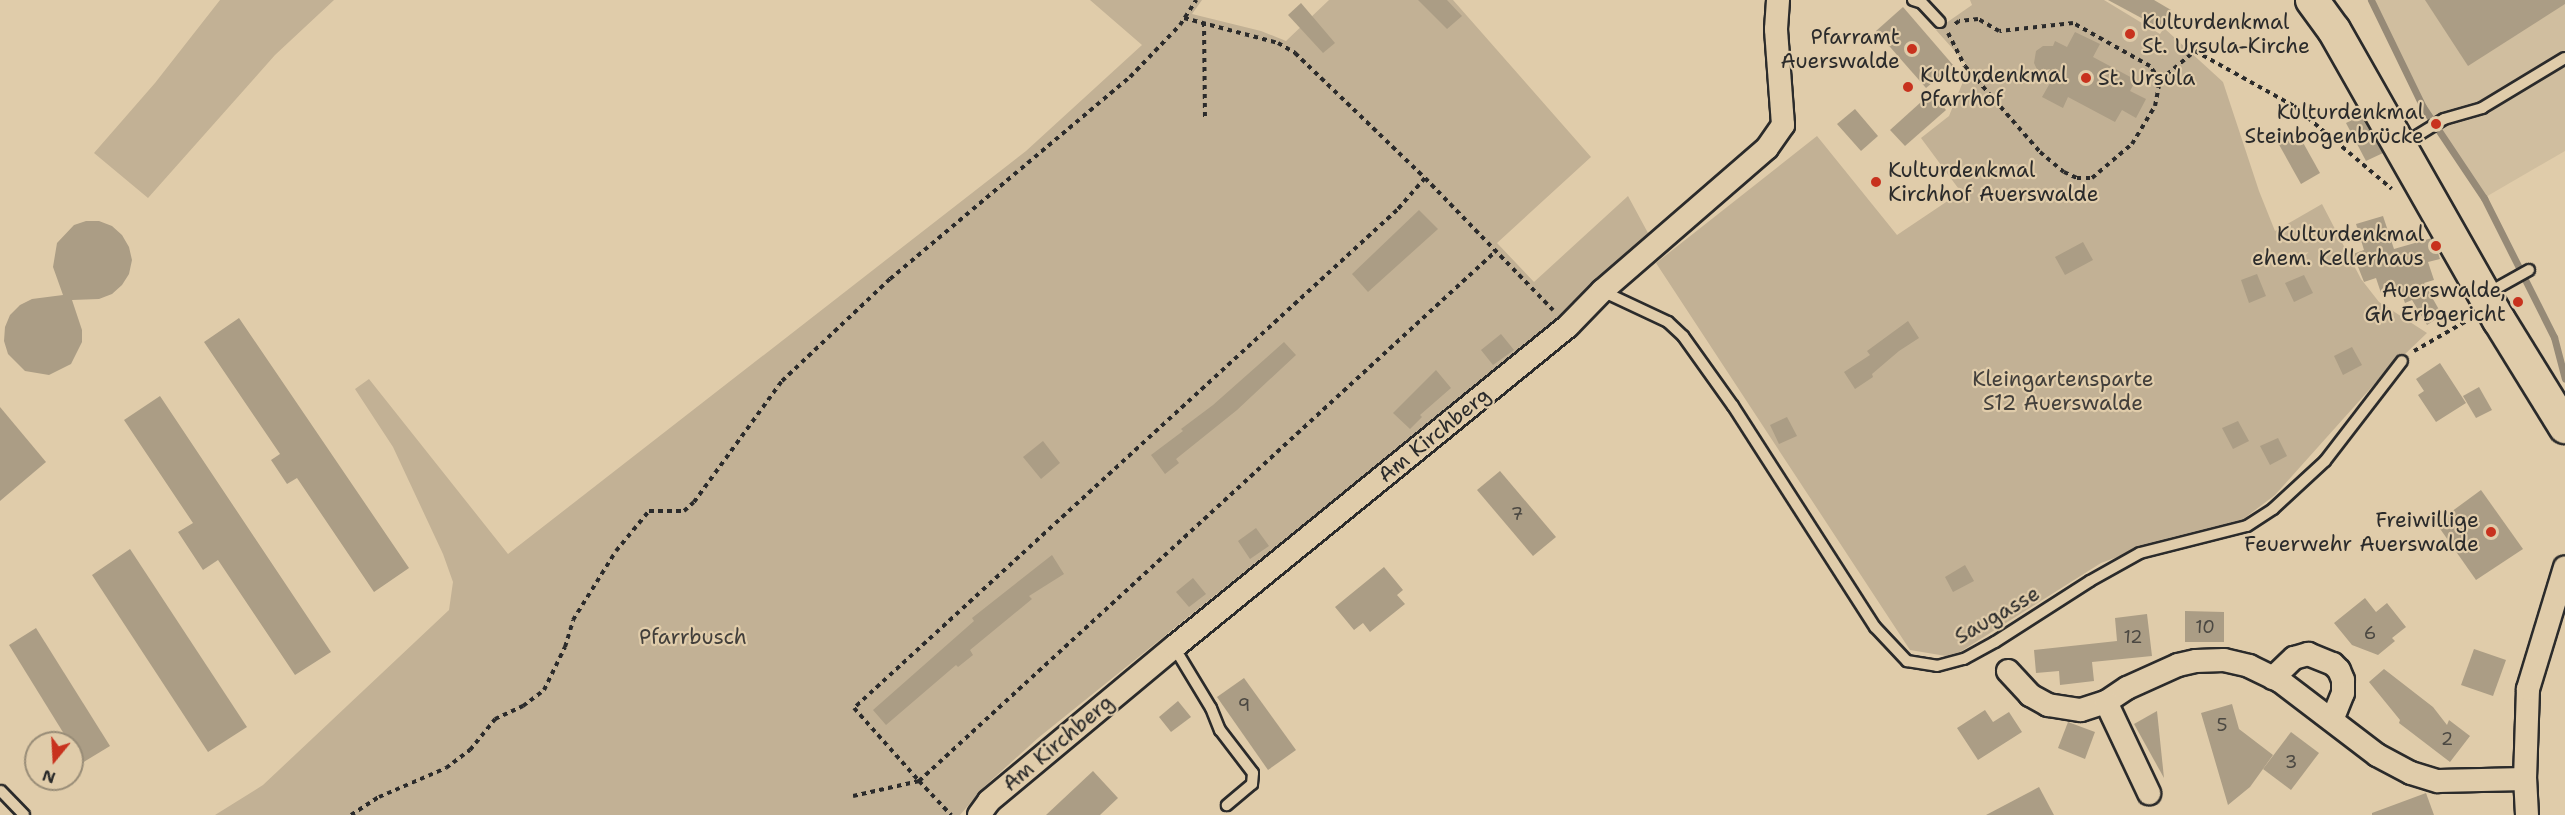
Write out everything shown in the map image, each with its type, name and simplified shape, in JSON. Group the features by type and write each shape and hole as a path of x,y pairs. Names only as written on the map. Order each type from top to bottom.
{"main road":[{"path":"2312,0 2412,139 2423,186 2496,294 2565,427"}],"street":[{"name":"Am Kirchberg","path":"979,815 989,801 1174,647 1568,326 1602,291 1716,195 1767,148 1783,125 1776,29 1778,0"},
{"path":"2527,815 2525,779 2528,689 2565,567"},
{"path":"2273,678 2294,658 2308,654 2333,664 2339,669 2343,680 2343,693 2332,720"},
{"path":"2008,671 2030,695 2048,705 2081,710 2106,702 2162,671 2196,661 2224,660 2249,666 2273,678 2377,755 2411,773 2438,781 2525,779"},
{"path":"2106,702 2150,793"}],"lane":[{"path":"1913,0 1922,3 1940,22"},
{"path":"2412,139 2444,119 2482,108 2565,58"},
{"path":"2496,294 2529,270"},
{"name":"Saugasse","path":"1602,291 1668,322 1686,339 1734,406 1875,627 1907,661 1937,666 1974,653 2140,553 2247,526 2273,509 2325,461 2402,361"},
{"path":"1174,647 1211,708 1220,730 1253,773 1252,784 1227,805"},
{"path":"1,791 24,815"}],"path":[{"path":"351,815 380,797 446,768 470,750 495,720 523,706 544,690 565,646 573,620 616,551 649,511 684,511 694,502 782,381 890,279 1130,77 1184,18 1196,0"},
{"path":"1184,18 1278,43 1295,53 1425,178 1568,326"},
{"path":"2160,80 2150,66 2133,54 2073,23 2000,31 1978,19 1959,21 1947,31 1965,66 2040,152 2064,172 2077,178 2092,178 2132,144 2155,106 2160,80 2195,51 2294,106 2393,190 2423,186"},
{"path":"1204,22 1204,121"},
{"path":"951,815 854,708 1397,210 1425,178"},
{"path":"853,796 919,781 1496,252"},
{"path":"2402,361 2424,343 2496,294"}],"shaded area":[{"path":"2371,0 2565,0 2565,151 2484,198 2423,107"}],"green space":[{"path":"220,0 334,0 275,55 148,198 94,153 155,83"},
{"name":"Pfarrbusch","path":"1090,0 1202,0 1192,14 1261,31 1286,41 1329,0 1453,0 1591,157 1497,243 1534,282 1628,196 1648,233 1548,327 1038,738 985,786 960,815 215,815 263,785 449,610 453,582 443,554 393,447 355,389 369,379 508,554 1026,151 1142,45"},
{"name":"Kleingartensparte S12 Auerswalde","path":"1970,0 2104,0 2160,34 2164,28 2223,82 2259,191 2275,231 2322,204 2361,279 2379,302 2427,333 2378,380 2275,495 2242,520 2169,538 2101,563 1952,657 1910,650 1656,263 1817,136 1897,235 1961,192 1921,138 1949,116 1969,67 1936,30 1972,5"}],"building":[{"path":"1418,0 1447,0 1462,16 1447,29"},
{"path":"2108,0 2154,0 2171,10 2160,28"},
{"path":"2425,0 2565,0 2565,4 2468,66"},
{"path":"1301,3 1335,43 1323,53 1288,15"},
{"path":"1903,7 1953,65 1926,88 1876,31"},
{"name":"St. Ursula","path":"2075,32 2100,44 2093,57 2136,80 2130,91 2146,99 2136,118 2122,110 2115,122 2068,97 2063,108 2042,97 2050,83 2041,78 2034,63 2036,51 2043,46 2053,46 2055,41 2067,47"},
{"path":"1931,93 1946,110 1905,146 1890,130"},
{"path":"1855,109 1878,136 1861,151 1837,124"},
{"path":"2362,115 2383,153 2366,161 2346,123"},
{"path":"2296,130 2320,173 2301,184 2277,141"},
{"path":"1419,210 1438,229 1368,292 1352,274"},
{"path":"2383,216 2394,249 2432,238 2435,244 2440,259 2428,262 2434,280 2424,283 2442,315 2427,325 2412,300 2405,303 2399,287 2381,293 2376,278 2364,282 2353,254 2364,250 2356,224"},
{"path":"86,221 99,221 112,226 122,235 129,247 132,260 129,274 112,294 99,299 72,300 82,330 82,342 71,364 49,375 25,371 8,354 4,341 5,327 10,315 20,305 32,299 63,295 53,267 57,243 74,225"},
{"path":"2083,242 2093,260 2065,275 2055,257"},
{"path":"2257,274 2266,296 2249,303 2241,280"},
{"path":"2304,275 2313,293 2294,302 2285,283"},
{"path":"239,318 409,568 374,592 297,478 287,484 271,460 280,454 204,342"},
{"path":"1908,321 1919,338 1899,351 1872,374 1873,377 1855,389 1844,372 1870,355 1867,351"},
{"path":"1501,334 1514,350 1493,365 1481,350"},
{"path":"1284,342 1296,355 1237,410 1176,459 1179,463 1165,474 1151,455 1183,431 1181,429 1213,405"},
{"path":"2352,347 2362,365 2343,375 2334,356"},
{"path":"2440,363 2466,403 2436,422 2418,395 2424,391 2416,379"},
{"path":"1436,370 1451,388 1420,415 1422,417 1410,429 1393,413"},
{"path":"2479,387 2492,410 2476,418 2463,396"},
{"path":"160,396 331,652 295,675 218,560 203,570 178,532 193,523 124,420"},
{"path":"0,407 46,462 0,501"},
{"path":"1787,417 1797,436 1779,444 1770,425"},
{"path":"2238,421 2249,441 2233,449 2222,428"},
{"path":"2278,438 2287,456 2270,465 2260,446"},
{"path":"1043,441 1060,463 1041,479 1023,457"},
{"path":"1500,471 1556,537 1533,556 1477,490"},
{"path":"2481,490 2523,549 2476,580 2436,523"},
{"path":"1256,528 1269,546 1250,559 1238,541"},
{"path":"130,549 247,727 208,752 92,575"},
{"path":"1052,555 1064,574 1029,596 1032,599 970,650 973,655 958,667 956,665 886,725 873,710 974,621 972,618"},
{"path":"1965,565 1974,581 1953,592 1945,577"},
{"path":"1384,567 1403,590 1397,595 1405,604 1370,632 1363,623 1354,630 1335,607"},
{"path":"1193,578 1206,594 1189,607 1176,592"},
{"path":"2365,598 2376,612 2387,603 2406,627 2392,638 2395,641 2378,655 2352,645 2334,623"},
{"path":"2185,611 2224,612 2224,642 2185,642"},
{"path":"2147,614 2152,656 2092,662 2094,681 2060,685 2059,671 2036,673 2034,650 2117,641 2115,618"},
{"path":"36,628 110,746 84,762 84,731 62,731 9,645"},
{"path":"2474,649 2506,660 2493,696 2461,685"},
{"path":"2384,669 2433,707 2447,725 2449,720 2470,736 2450,762 2399,723 2400,720 2369,682"},
{"path":"1244,678 1296,750 1268,770 1217,697"},
{"path":"1178,701 1191,717 1171,732 1159,717"},
{"path":"2232,704 2239,729 2273,755 2250,787 2228,805 2201,713"},
{"path":"1985,710 1993,722 2009,712 2022,732 1978,760 1957,728"},
{"path":"2157,711 2164,778 2134,724"},
{"path":"2068,722 2095,732 2085,759 2058,748"},
{"path":"2291,732 2319,753 2291,790 2263,769"},
{"path":"1093,771 1118,798 1100,815 1046,815"},
{"path":"2039,787 2054,815 1986,815"},
{"path":"2426,793 2434,815 2372,815 2372,813"}],"waterway":[{"path":"2371,0 2423,107 2484,198 2554,337 2565,379"}],"place":[{"name":"Kulturdenkmal St. Ursula-Kirche","path":"2130,34"},
{"name":"Pfarramt Auerswalde","path":"1912,49"},
{"name":"St. Ursula","path":"2086,78"},
{"name":"Kulturdenkmal Pfarrhof","path":"1908,87"},
{"name":"Kulturdenkmal Steinbogenbrücke","path":"2436,124"},
{"name":"Kulturdenkmal Kirchhof Auerswalde","path":"1876,182"},
{"name":"Kulturdenkmal ehem. Kellerhaus","path":"2436,246"},
{"name":"Auerswalde, Gh Erbgericht","path":"2518,302"},
{"name":"Freiwillige Feuerwehr Auerswalde","path":"2491,532"}]}
